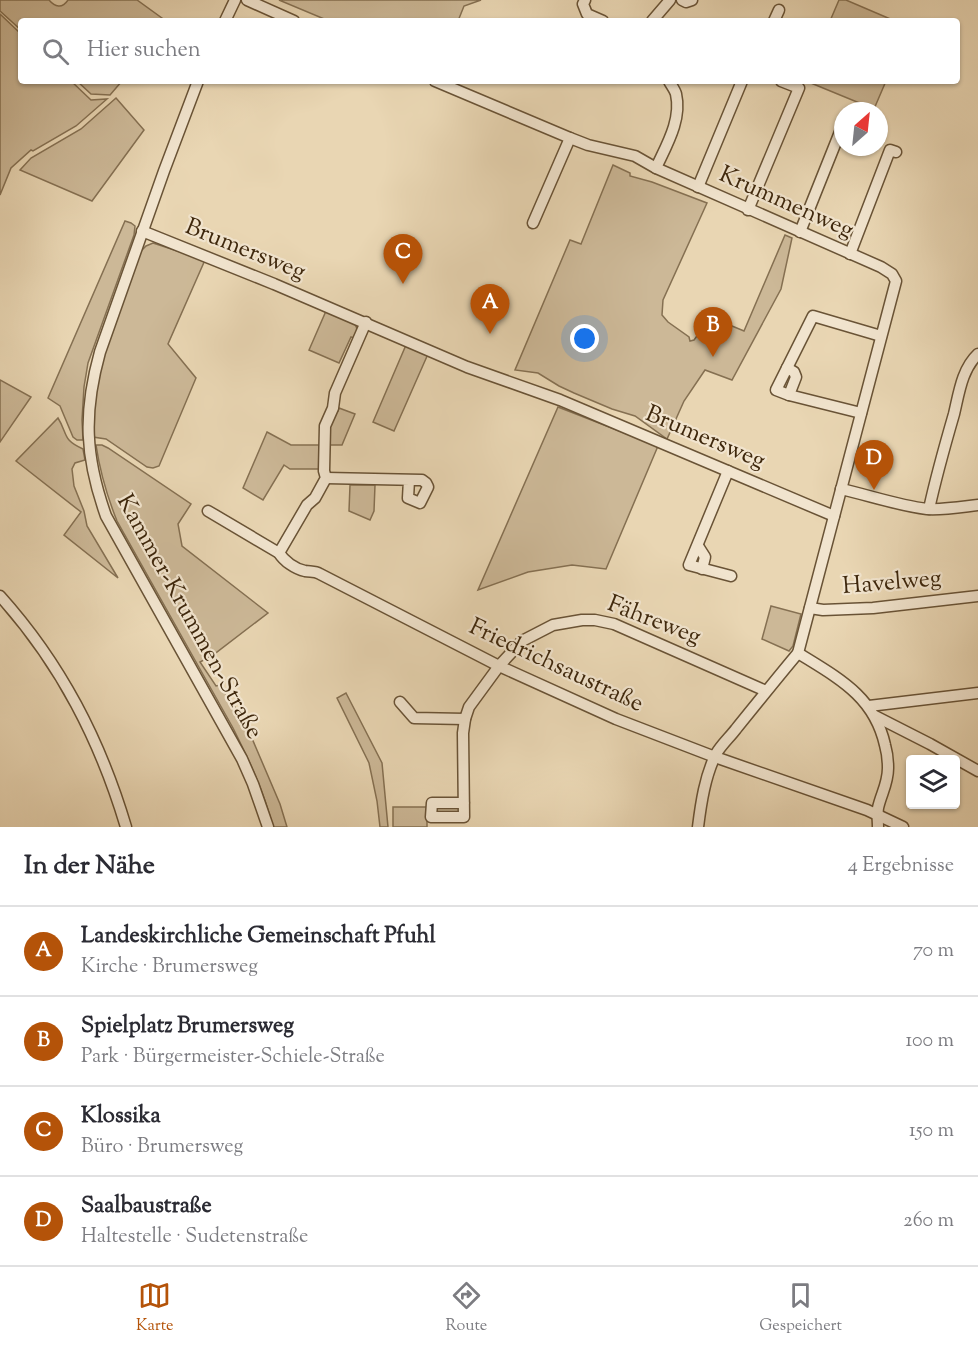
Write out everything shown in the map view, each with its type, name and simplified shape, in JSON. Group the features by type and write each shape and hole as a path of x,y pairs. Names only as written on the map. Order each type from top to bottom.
{"street":[{"path":"226,18 235,0"},
{"path":"247,0 287,18"},
{"path":"655,18 670,0"},
{"path":"682,0 686,2 692,0"},
{"path":"580,1 587,14 596,18"},
{"path":"775,18 779,10"},
{"name":"Kammer-Krummen-Straße","path":"197,84 142,231 93,377 88,414 90,461 97,492 106,516 242,759 254,784 268,827"},
{"name":"Krummenweg","path":"442,84 570,138 606,149 633,162 656,168 881,267 892,274 896,280 881,336"},
{"path":"656,168 676,121 676,93 671,84"},
{"path":"698,187 741,84"},
{"path":"748,210 799,88 789,84"},
{"path":"533,223 570,138"},
{"path":"800,232 834,147"},
{"path":"850,254 890,150 896,152"},
{"name":"Brumersweg","path":"142,231 366,322 467,367 508,381 532,383 560,400 834,516"},
{"path":"698,827 708,774 719,749 798,653 810,608 861,413 881,336 816,312 776,390 861,413"},
{"path":"279,553 326,478 324,471 325,426 333,408 335,393 366,322"},
{"path":"929,509 963,379 972,359 978,354"},
{"path":"728,471 689,565 731,576"},
{"path":"326,478 409,480"},
{"path":"841,489 929,509 978,505"},
{"name":"Friedrichsaustraße","path":"208,511 279,553 283,560 304,571 320,573 500,666 616,719 715,757 878,814 903,827"},
{"path":"0,596 43,649 71,693 92,735 116,794 126,827"},
{"name":"Havelweg","path":"810,608 823,610 873,608 978,596"},
{"name":"Fähreweg","path":"465,719 470,707 500,666 522,641 553,625 582,620 614,624 638,633 766,691"},
{"path":"798,653 838,678 869,706 875,716 883,737 888,766 885,788 878,808 878,827"},
{"path":"869,706 978,693"},
{"path":"400,702 414,718 465,719 463,733 464,803"},
{"path":"875,716 978,771"}],"shaded area":[{"path":"0,0 49,0 58,6 68,0 137,0 162,18 18,18 18,27 0,11"},
{"path":"279,0 481,0 464,6 459,18 322,18"},
{"path":"839,0 846,0 888,18 831,18"},
{"path":"0,14 18,31 18,84 74,84 91,100 107,99 76,126 33,151 31,150 11,168 0,195"},
{"path":"80,84 119,84 110,95 91,94"},
{"path":"813,84 885,84 877,102 857,102"},
{"path":"116,98 144,130 92,201 20,170 31,158 81,129"},
{"path":"613,165 630,173 630,176 707,203 663,300 662,315 689,337 690,341 694,340 702,329 708,316 744,331 785,235 792,238 781,289 732,380 705,370 684,401 667,439 635,416 574,393 538,373 515,370 570,240 581,244"},
{"path":"125,221 135,226 134,235 88,363 84,387 83,440 77,440 73,437 60,406 48,398"},
{"path":"153,243 205,260 168,344 196,378 159,466 153,468 147,467 106,439 93,437 96,391 107,344 141,251"},
{"path":"326,311 357,327 354,338 351,337 339,363 309,350"},
{"path":"406,345 428,354 394,431 373,422"},
{"path":"0,380 31,397 0,442"},
{"path":"558,407 658,446 606,569 572,565 528,572 478,590"},
{"path":"339,408 355,414 342,445 328,445 327,429 335,411"},
{"path":"58,418 68,439 83,449 85,460 75,463 72,469 74,486 87,526 118,578 64,535 81,512 16,461"},
{"path":"267,432 291,445 319,445 320,469 290,469 284,465 263,500 243,488"},
{"path":"96,445 108,448 191,504 178,524 182,546 268,613 213,655 200,662 216,686 220,685 245,722 280,804 287,827 273,827 256,776 233,728 117,521 104,484"},
{"path":"350,485 375,485 374,511 370,520 349,511"},
{"path":"771,606 801,614 793,646 789,651 762,639"},
{"path":"346,693 382,763 388,827 380,827 369,763 337,698"},
{"path":"393,807 427,807 427,827 393,827"}],"place":[{"name":"Klossika","path":"403,284"},
{"name":"Landeskirchliche Gemeinschaft Pfuhl","path":"490,334"},
{"name":"Spielplatz Brumersweg","path":"713,357"},
{"name":"Saalbaustraße","path":"874,490"}]}
